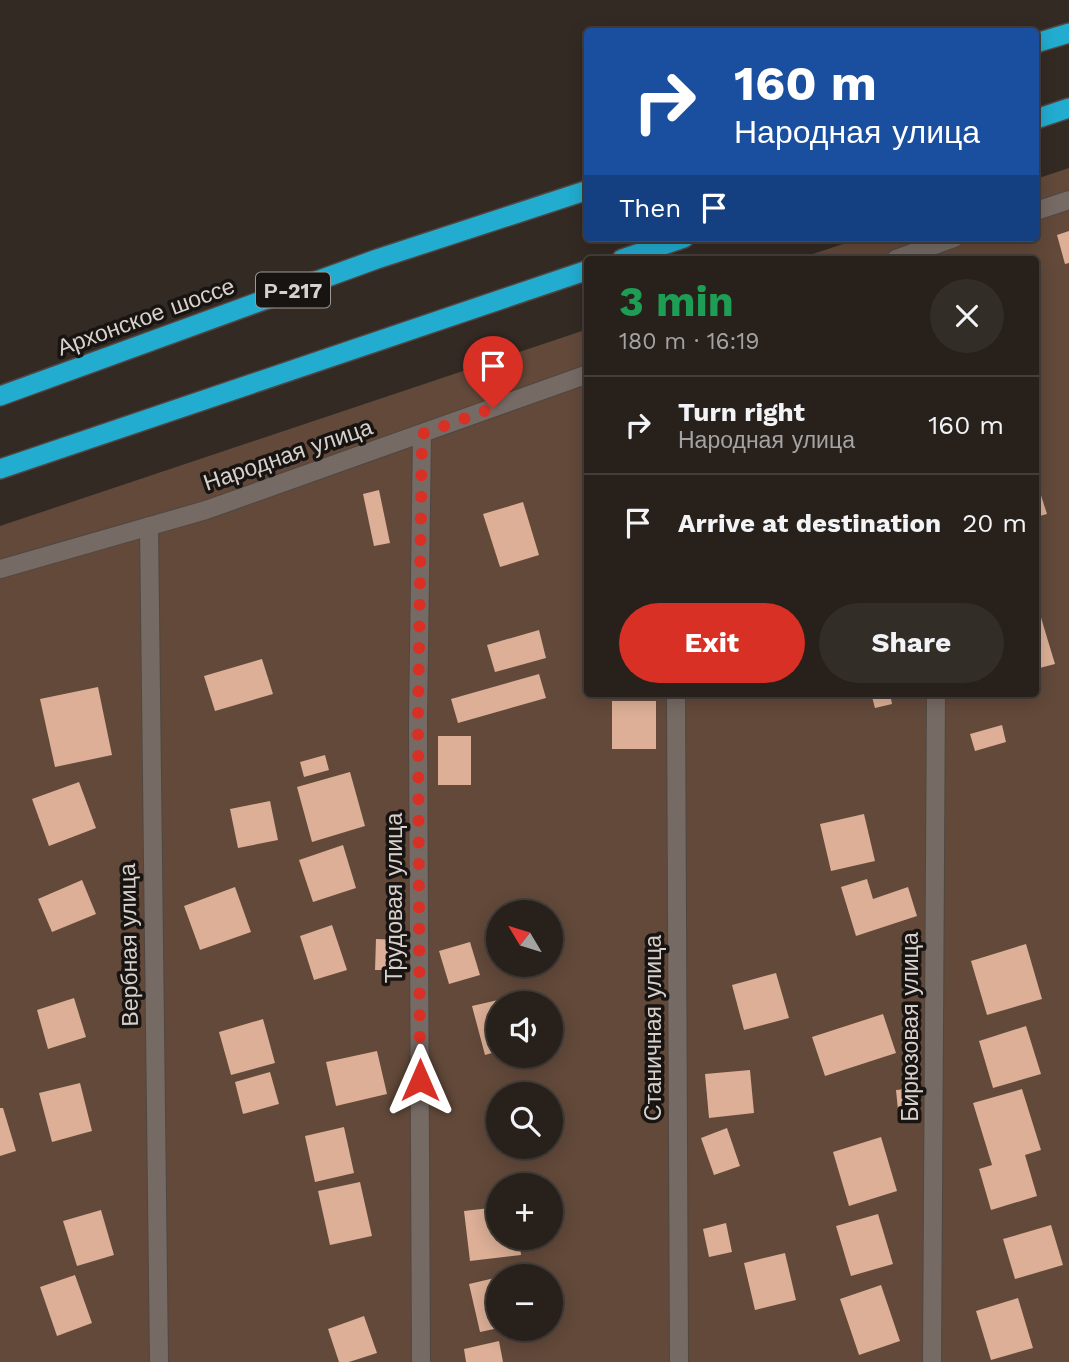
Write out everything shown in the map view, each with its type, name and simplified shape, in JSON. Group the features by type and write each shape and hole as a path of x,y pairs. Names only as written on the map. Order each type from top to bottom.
{"highway":[{"path":"1039,42 1069,33"},
{"path":"1039,118 1069,108"},
{"name":"Архонское шоссе","path":"0,396 377,259 584,191"},
{"path":"631,256 672,242"},
{"path":"0,469 584,271"}],"street":[{"path":"1039,210 1069,200"},
{"path":"908,256 943,247"},
{"name":"Народная улица","path":"0,569 206,510 584,375"},
{"name":"Трудовая улица","path":"421,1362 418,721 422,434"},
{"name":"Вербная улица","path":"149,526 159,1362"},
{"name":"Станичная улица","path":"676,697 679,1362"},
{"name":"Бирюзовая улица","path":"932,1362 936,697"}],"shaded area":[{"path":"1069,168 1069,1362 0,1362 0,526 584,330 584,697 1039,697 1039,256 807,256 849,242 1039,242 1039,178"}],"building":[{"path":"1069,231 1069,263 1065,264 1057,235"},
{"path":"1039,489 1047,514 1039,516"},
{"path":"379,490 390,543 374,546 363,494"},
{"path":"523,502 539,555 500,567 483,514"},
{"path":"1039,611 1055,664 1039,668"},
{"path":"539,630 546,658 495,672 487,645"},
{"path":"262,659 273,694 215,711 204,676"},
{"path":"539,674 546,698 458,723 451,699"},
{"path":"98,687 112,755 55,767 40,699"},
{"path":"872,697 891,697 892,704 875,708"},
{"path":"612,701 656,701 656,749 612,749"},
{"path":"1002,725 1006,742 975,751 970,734"},
{"path":"438,736 471,736 471,785 438,785"},
{"path":"325,755 329,770 304,777 300,762"},
{"path":"350,772 365,826 312,842 297,787"},
{"path":"79,782 96,828 49,846 32,799"},
{"path":"270,801 278,840 238,848 230,809"},
{"path":"864,814 875,861 831,871 820,824"},
{"path":"343,845 356,888 313,902 299,860"},
{"path":"867,879 873,899 908,887 917,916 856,936 841,887"},
{"path":"82,880 96,914 52,932 38,899"},
{"path":"235,887 251,932 200,950 184,906"},
{"path":"332,925 347,970 314,980 300,936"},
{"path":"376,939 401,940 400,970 375,970"},
{"path":"470,942 480,975 449,984 439,951"},
{"path":"1026,944 1042,999 987,1015 971,961"},
{"path":"776,973 789,1018 744,1030 732,985"},
{"path":"74,998 86,1037 48,1049 37,1010"},
{"path":"486,1003 485,1055 472,1006"},
{"path":"883,1014 896,1053 825,1076 812,1037"},
{"path":"263,1019 275,1063 231,1075 219,1032"},
{"path":"1026,1026 1041,1074 993,1088 979,1041"},
{"path":"377,1051 387,1094 336,1106 326,1062"},
{"path":"750,1070 754,1113 709,1118 705,1074"},
{"path":"270,1072 279,1104 243,1114 235,1082"},
{"path":"80,1083 92,1131 52,1142 39,1093"},
{"path":"917,1088 920,1119 899,1120 896,1090"},
{"path":"1022,1089 1041,1150 1025,1155 1037,1196 991,1210 979,1169 992,1165 973,1103"},
{"path":"0,1108 3,1108 16,1151 0,1156"},
{"path":"344,1127 354,1173 315,1182 305,1136"},
{"path":"727,1128 740,1166 714,1175 701,1138"},
{"path":"881,1137 897,1191 849,1206 833,1152"},
{"path":"360,1182 372,1236 330,1245 318,1191"},
{"path":"486,1208 486,1250 520,1250 521,1255 470,1261 464,1211"},
{"path":"101,1210 114,1255 77,1266 63,1221"},
{"path":"878,1214 893,1264 851,1276 836,1226"},
{"path":"726,1223 732,1252 709,1257 703,1229"},
{"path":"1051,1225 1063,1265 1015,1279 1003,1239"},
{"path":"785,1253 796,1300 755,1310 744,1263"},
{"path":"75,1275 92,1323 57,1336 40,1287"},
{"path":"486,1280 486,1331 480,1332 469,1284"},
{"path":"881,1285 900,1341 859,1355 840,1299"},
{"path":"1018,1298 1033,1348 991,1360 976,1311"},
{"path":"364,1316 377,1353 349,1362 339,1362 328,1329"},
{"path":"499,1341 503,1362 466,1362 464,1349"}],"route":[{"path":"420,1080 418,721 422,434 493,408"}]}
